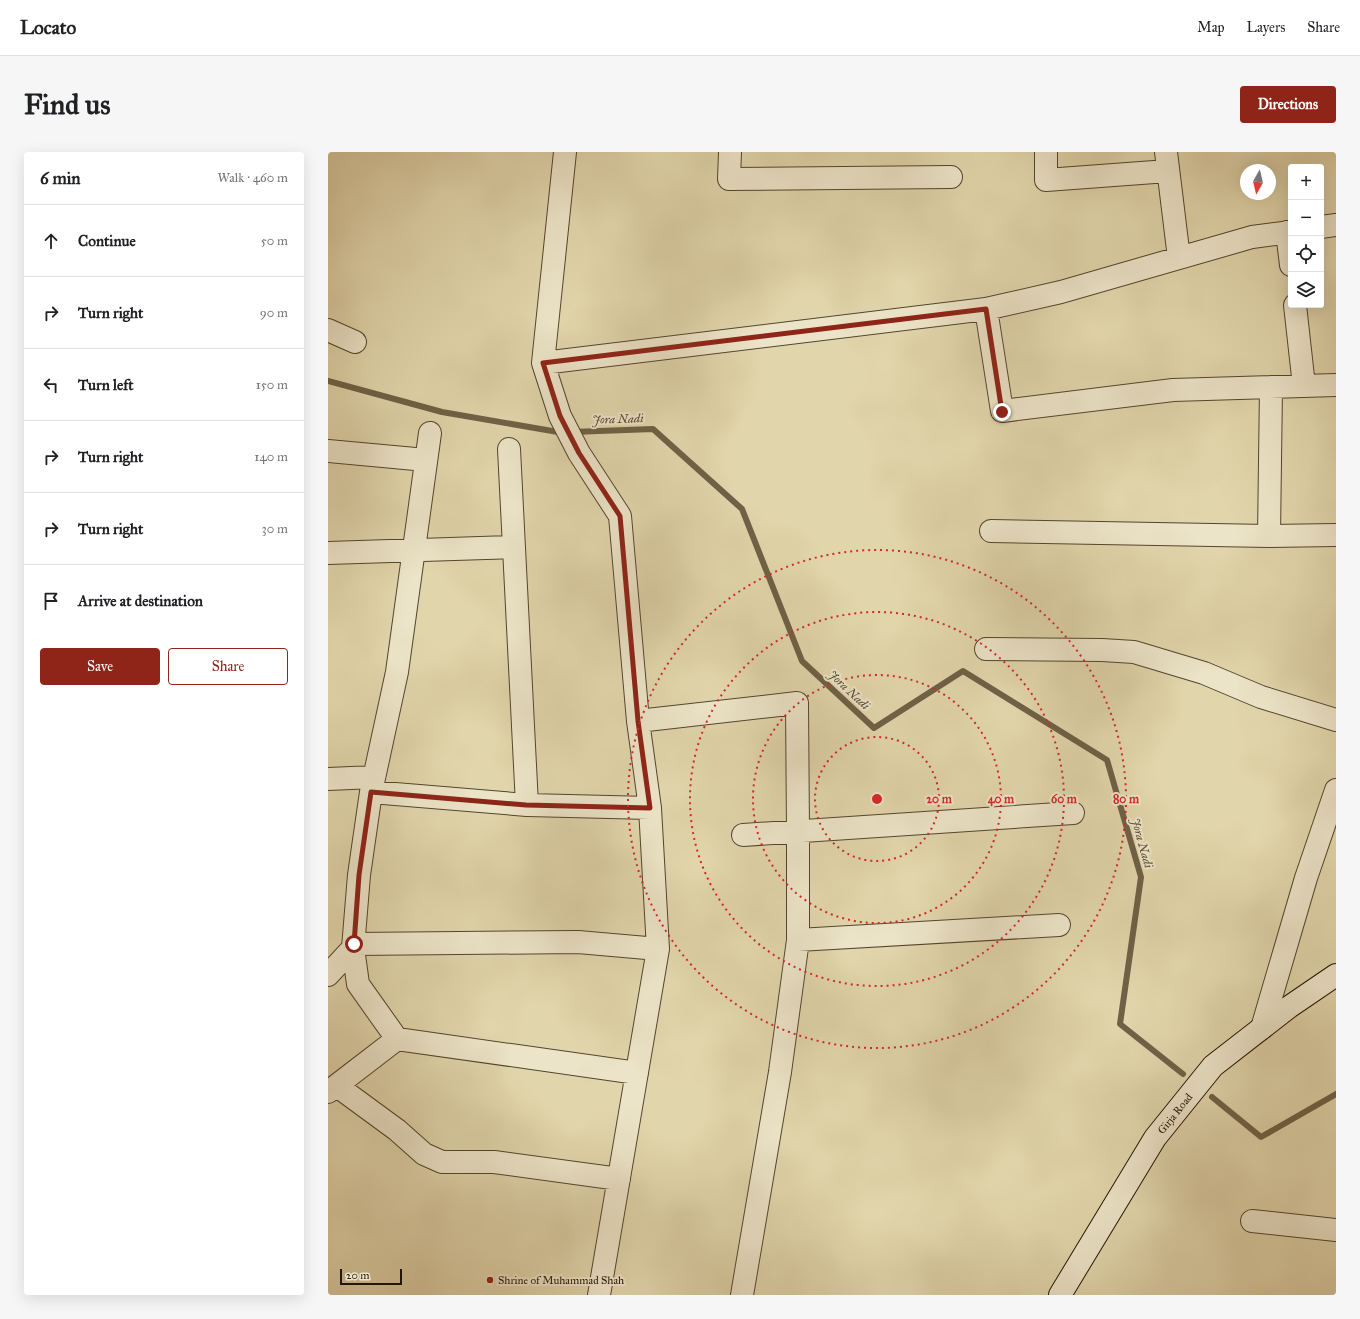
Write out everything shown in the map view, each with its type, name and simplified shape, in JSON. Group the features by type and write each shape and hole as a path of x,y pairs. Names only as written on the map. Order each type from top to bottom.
{"street":[{"path":"566,152 543,363 560,416 579,453 620,516 638,721 650,808 658,949 598,1295"},
{"path":"730,152 729,179 951,177"},
{"path":"1046,152 1046,180 1167,162 1179,258"},
{"path":"1324,227 1336,225"},
{"path":"543,363 986,309 1061,292 1252,237 1288,232"},
{"path":"1295,308 1304,386"},
{"path":"986,309 1002,412 1173,390 1336,384"},
{"path":"328,330 355,342"},
{"path":"1269,536 1272,387"},
{"path":"397,1039 358,984 353,946 359,875 372,785 397,672 430,434"},
{"path":"509,449 526,805"},
{"path":"328,451 426,460"},
{"path":"991,531 1269,536 1336,535"},
{"path":"328,553 514,547"},
{"path":"986,648 1134,652 1204,673 1261,697 1336,720"},
{"path":"638,721 797,703 798,940 780,1072 742,1295"},
{"path":"328,779 526,805 650,808"},
{"path":"1262,1028 1306,878 1336,790"},
{"path":"743,835 1073,813"},
{"path":"798,940 1059,925"},
{"path":"328,975 353,946 578,942 658,949"},
{"name":"Girja Road","path":"1060,1295 1155,1138 1213,1066 1289,1007 1336,975"},
{"path":"619,1179 494,1162 442,1162 424,1154 397,1130 332,1089 397,1039 637,1073"},
{"path":"1252,1221 1336,1230"}],"waterway":[{"name":"Jora Nadi","path":"328,381 442,412 563,432"},
{"name":"Jora Nadi","path":"572,432 653,429 742,509 802,661 874,728 963,671 1107,760 1141,877 1120,1024 1183,1074"},
{"name":"Jora Nadi","path":"1212,1097 1261,1137 1336,1094"}],"place":[{"name":"Shrine of Muhammad Shah","path":"490,1280"}],"route":[{"path":"354,944 359,875 371,792 526,805 650,808 638,721 620,516 579,453 560,416 543,363 986,309 1002,412"}]}
